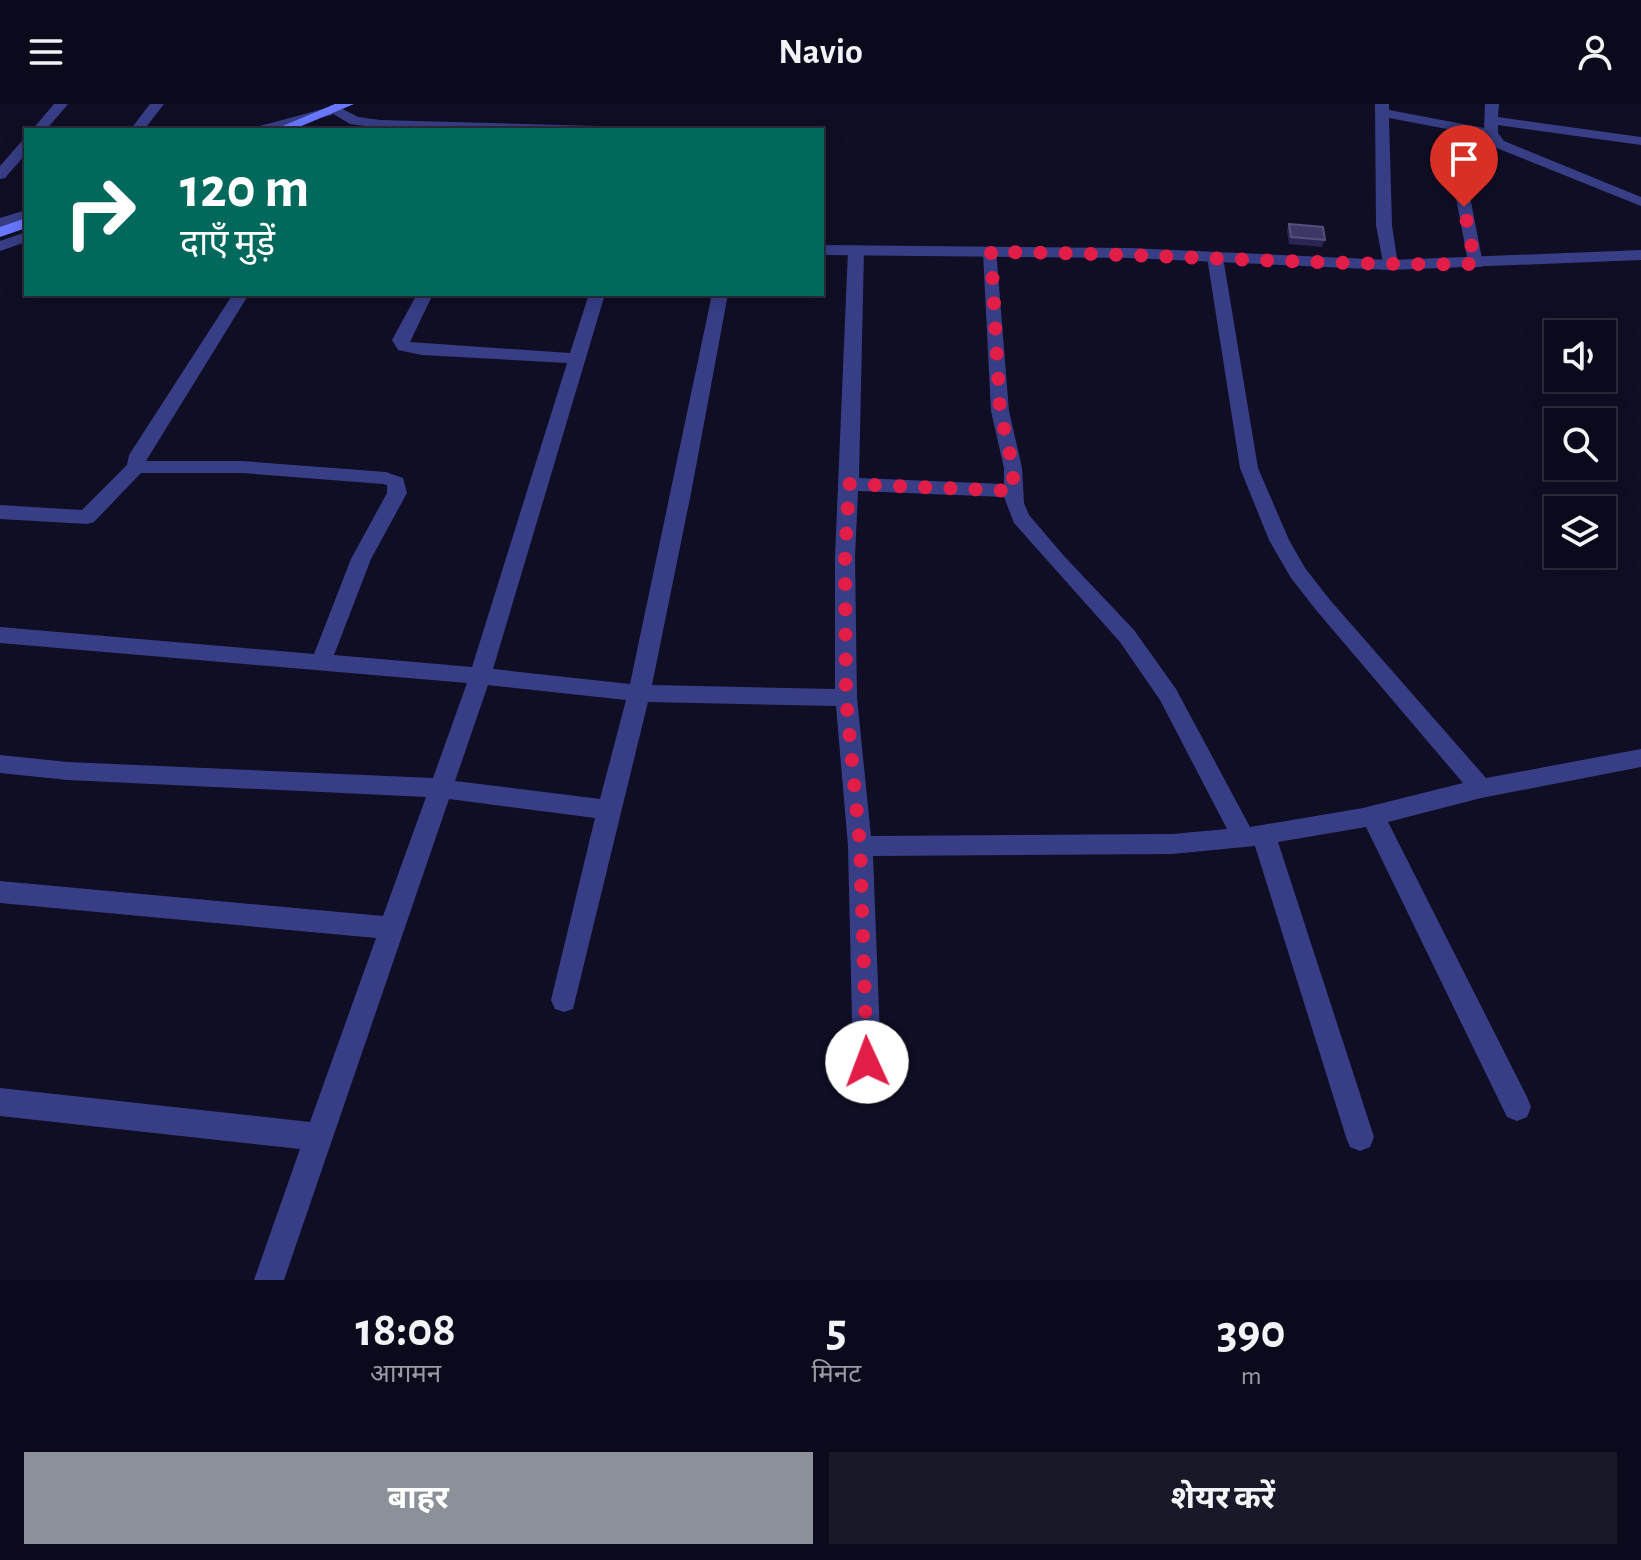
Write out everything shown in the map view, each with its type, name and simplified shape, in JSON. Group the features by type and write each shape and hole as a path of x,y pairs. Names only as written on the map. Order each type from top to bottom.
{"main road":[{"path":"0,232 24,224"}],"street":[{"path":"41,128 61,104"},
{"path":"139,128 157,104"},
{"path":"1492,104 1493,140 1641,202"},
{"path":"307,126 322,122 336,108"},
{"path":"260,128 336,108 355,121 380,124 524,128"},
{"path":"1390,265 1384,225 1382,108 1454,126 1641,141"},
{"path":"1454,126 1454,150 1475,264"},
{"path":"0,175 24,147"},
{"path":"1588,180 1641,187"},
{"path":"0,223 24,215"},
{"path":"0,246 24,238"},
{"path":"824,250 1215,257 1390,265 1641,255"},
{"path":"856,250 845,557 846,698 860,846 867,1062"},
{"path":"991,252 1000,411 1013,468 1014,503 1021,518 1127,636 1168,695 1254,837 1360,1137"},
{"path":"1215,257 1249,468 1279,540 1298,573 1323,605 1481,788"},
{"path":"0,512 87,517 136,467 138,455 240,296"},
{"path":"424,296 402,333 400,340 404,346 422,350 579,359"},
{"path":"269,1280 480,676 596,296"},
{"path":"564,1000 668,572 720,296"},
{"path":"136,467 300,469 386,478 396,482 397,493 361,559 321,662"},
{"path":"849,484 1013,491"},
{"path":"0,635 480,676 640,693 846,698"},
{"path":"860,846 1172,844 1254,837 1373,816 1481,788 1641,758"},
{"path":"0,764 68,771 439,788 609,810"},
{"path":"1373,816 1517,1107"},
{"path":"4,899 390,928"},
{"path":"0,1102 317,1137"}],"building":[{"path":"1289,224 1323,227 1325,240 1291,237"}],"route":[{"path":"867,1062 860,846 846,698 845,557 849,484 1013,491 1013,468 1000,411 991,252 1130,253 1390,265 1475,264 1464,207"}]}
